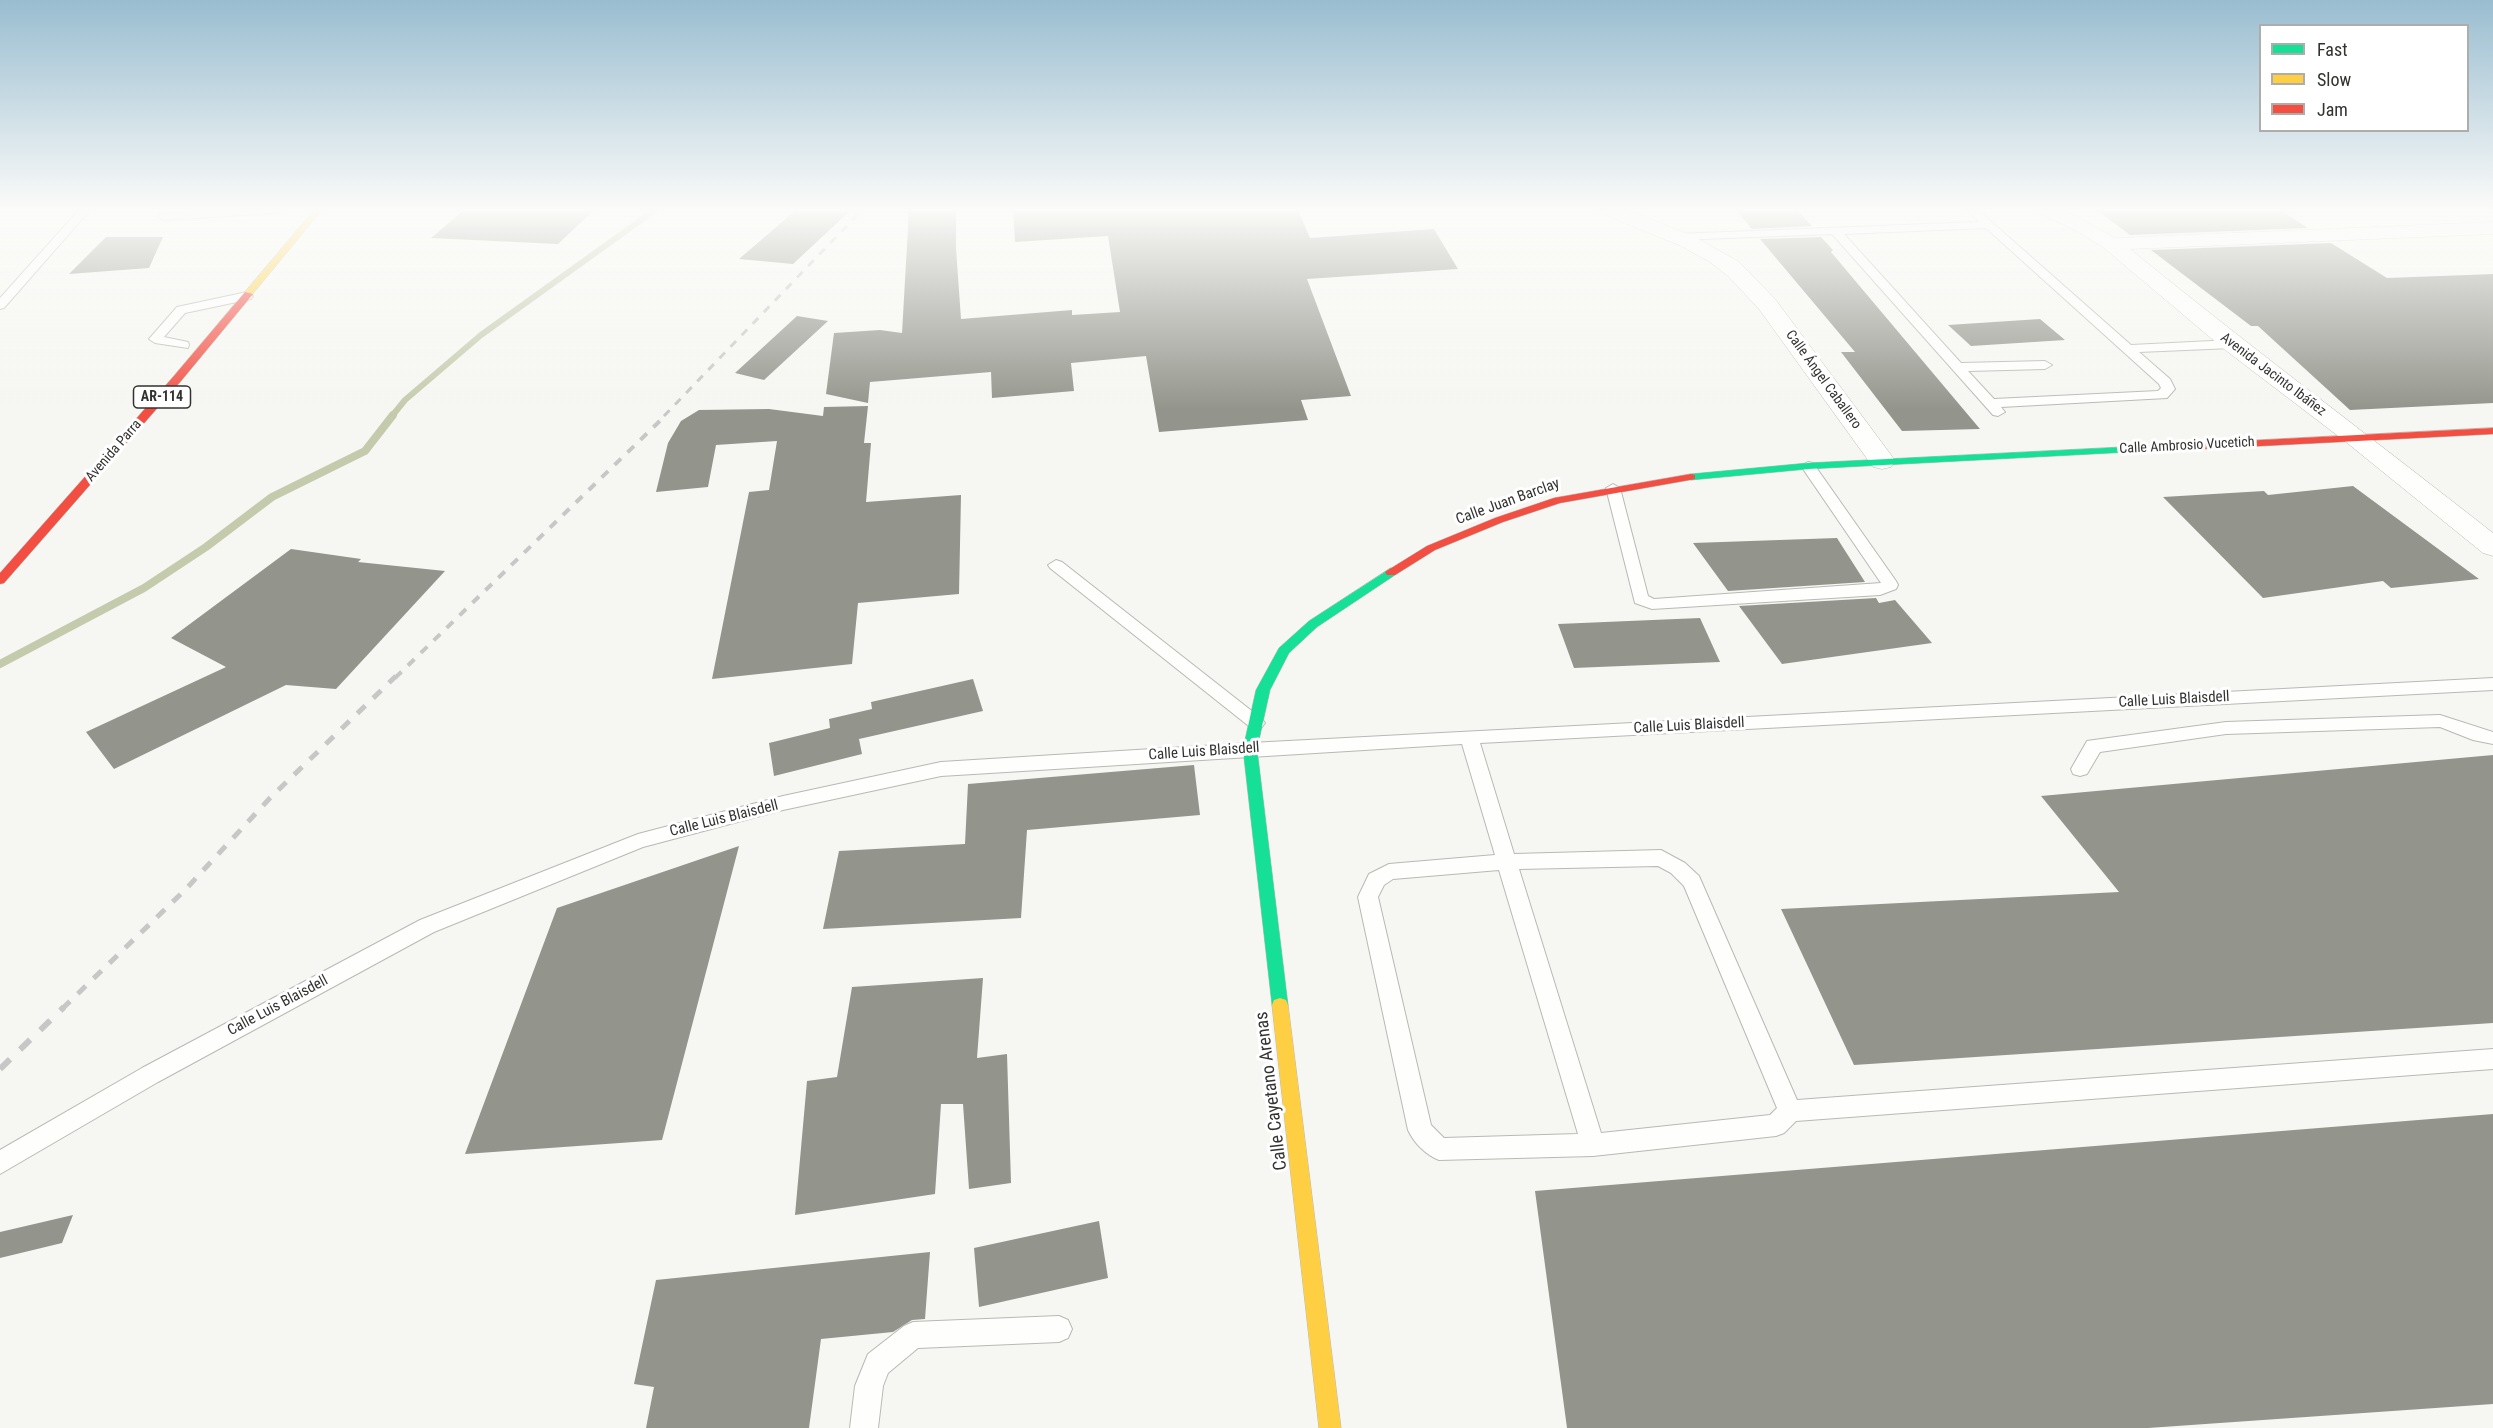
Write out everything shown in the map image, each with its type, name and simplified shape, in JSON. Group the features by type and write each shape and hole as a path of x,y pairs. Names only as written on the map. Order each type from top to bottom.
{"street":[{"name":"Avenida Parra","path":"0,580 177,379 263,277"},
{"name":"Calle Ángel Caballero","path":"1741,277 1767,304 1882,461"},
{"name":"Avenida Jacinto Ibáñez","path":"2150,277 2232,344 2355,437 2493,547"},
{"path":"205,318 235,283"},
{"name":"Calle Ambrosio Vucetich","path":"1882,461 2493,431"},
{"name":"Calle Juan Barclay","path":"1250,749 1263,690 1284,651 1313,624 1365,587 1431,548 1499,520 1558,500 1613,488 1676,478 1882,461"},
{"name":"Calle Cayetano Arenas","path":"1250,749 1330,1428"}],"lane":[{"path":"1,302 24,277"},
{"path":"1876,277 1995,409 2162,395 2168,389 2165,382 2047,277"},
{"path":"183,345 156,339 181,310 247,296"},
{"path":"2128,349 2232,344"},
{"path":"1958,367 2045,365"},
{"path":"1613,488 1641,599 1652,604 1880,590 1890,585 1808,466"},
{"path":"1056,566 1256,723"},
{"name":"Calle Luis Blaisdell","path":"0,1163 150,1075 427,926 638,841 783,803 941,769 1250,749 2493,684"},
{"path":"2080,769 2094,746 2226,728 2440,721 2458,725 2484,738 2493,738"},
{"path":"1470,738 1593,1145"},
{"path":"1790,1111 1692,882 1678,868 1661,858 1508,862 1389,872 1376,880 1368,897 1420,1130 1439,1149 1593,1145 1776,1125 1790,1111 2493,1059"},
{"path":"864,1428 869,1386 878,1364 913,1335 1059,1329"}],"building":[{"path":"905,277 958,277 961,319 1072,310 1072,315 1120,312 1114,277 1343,277 1307,279 1351,396 1301,400 1308,420 1159,432 1146,356 1071,363 1074,391 992,398 991,372 870,382 868,403 826,394 834,333 880,330 902,333"},
{"path":"1792,277 1852,277 1980,429 1902,431 1841,352 1855,352"},
{"path":"2186,277 2493,277 2493,403 2350,410 2258,326 2251,326"},
{"path":"797,316 828,321 764,380 735,373"},
{"path":"2040,319 2065,340 1971,346 1948,325"},
{"path":"868,406 864,443 871,443 866,502 961,495 959,594 858,603 852,664 712,679 749,492 769,490 777,441 716,445 708,487 656,492 668,443 681,421 699,410 769,409 823,416 824,407"},
{"path":"2353,486 2479,579 2391,588 2383,581 2263,598 2163,497 2264,491 2268,495"},
{"path":"1837,538 1865,582 1728,591 1693,543"},
{"path":"291,549 361,559 358,562 445,571 336,689 286,685 114,769 86,732 226,667 171,638"},
{"path":"1876,598 1879,603 1895,600 1932,643 1782,664 1739,606"},
{"path":"1700,618 1720,662 1574,668 1558,624"},
{"path":"973,679 983,711 859,739 862,754 774,776 769,743 830,728 829,719 872,709 871,702"},
{"path":"2493,755 2493,1023 1854,1065 1781,909 2119,892 2041,796"},
{"path":"1194,765 1200,815 1027,830 1021,918 823,929 839,851 965,844 968,784"},
{"path":"739,846 662,1140 465,1154 557,908"},
{"path":"983,978 977,1058 1007,1054 1011,1183 969,1189 963,1104 941,1104 935,1194 795,1215 807,1081 837,1077 852,987"},
{"path":"2493,1114 2493,1404 2148,1428 1567,1428 1535,1191"},
{"path":"73,1215 62,1243 0,1258 0,1232"},
{"path":"1099,1221 1108,1278 979,1307 974,1248"},
{"path":"930,1252 925,1319 912,1320 893,1332 821,1339 809,1428 646,1428 654,1387 634,1384 656,1280"}],"waterway":[{"path":"392,416 405,400 481,335 562,277"},
{"path":"0,664 144,588 206,547 272,497 365,451 393,415"}],"railway":[{"path":"664,416 798,277"},
{"path":"395,678 666,415"},
{"path":"62,1009 185,890 270,798 396,676"},
{"path":"0,1069 64,1007"}],"traffic: fast":[{"path":"1691,477 1808,466 2145,449"},
{"path":"1280,1005 1250,749 1263,690 1284,651 1313,624 1391,572"}],"traffic: slow":[{"path":"248,294 262,277"},
{"path":"1280,1005 1330,1428"}],"traffic: jam":[{"path":"0,580 177,379 248,294"},
{"path":"2145,449 2493,431"},
{"path":"1391,572 1431,548 1499,520 1558,500 1691,477"}]}
